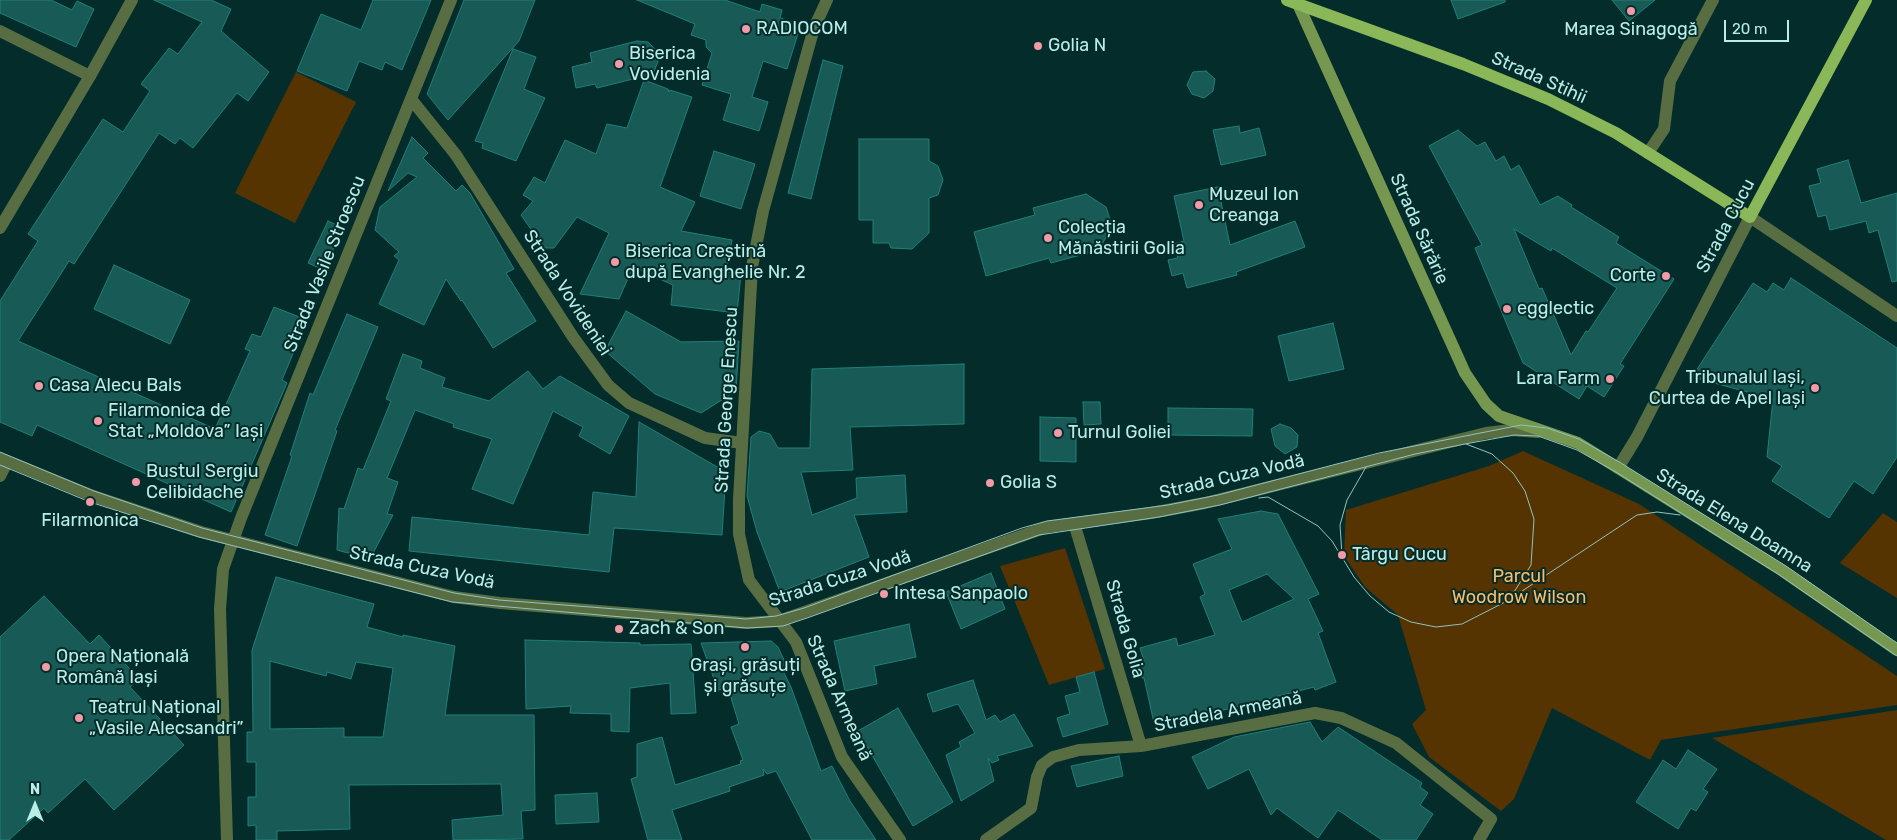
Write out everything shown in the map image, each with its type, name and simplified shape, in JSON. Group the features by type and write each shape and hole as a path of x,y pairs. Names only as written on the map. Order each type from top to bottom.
{"main road":[{"name":"Strada Cucu","path":"1750,218 1866,0"},
{"name":"Strada Stihii","path":"1295,1 1463,64 1548,99 1616,133 1750,218"},
{"name":"Strada Sărărie","path":"1295,1 1465,372 1486,404 1498,416 1546,432"},
{"name":"Strada Elena Doamna","path":"1546,432 1578,443 1783,571 1897,650"}],"street":[{"path":"0,228 90,76 132,0"},
{"name":"Strada Vasile Stroescu","path":"227,840 220,608 223,569 233,540 451,0"},
{"name":"Strada George Enescu","path":"779,621 749,580 740,534 742,443 752,266 763,211 812,38 827,0"},
{"path":"1648,153 1664,129 1670,81 1713,0"},
{"path":"0,31 90,76"},
{"name":"Strada Vovideniei","path":"411,99 456,155 573,338 608,385 629,403 705,438 742,443"},
{"path":"1750,218 1897,316"},
{"name":"Strada Cucu","path":"1618,468 1637,437 1750,218"},
{"name":"Strada Cuza Vodă","path":"3,460 92,496 233,540 463,598 500,604 737,622 779,621 1005,540 1048,527 1151,513 1206,502 1486,433 1511,430 1546,432"},
{"path":"0,476 3,460"},
{"name":"Strada Golia","path":"1074,523 1141,746"},
{"name":"Strada Armeană","path":"779,621 796,642 842,758 900,840"},
{"name":"Stradela Armeană","path":"986,840 1031,808 1037,777 1042,765 1053,758 1079,750 1141,746 1315,713 1341,718 1396,743 1491,819 1479,840"}],"green space":[{"path":"296,72 356,102 295,223 235,193"},
{"name":"Parcul Woodrow Wilson","path":"1523,451 1639,504 1897,676 1897,705 1661,740 1650,760 1552,708 1514,799 1501,811 1429,757 1412,724 1426,710 1398,615 1365,587 1344,556 1346,510 1489,466"},
{"path":"1883,513 1897,522 1897,598 1840,563"},
{"path":"1065,548 1105,669 1049,685 1000,566"},
{"path":"1897,710 1897,840 1886,840 1712,738"}],"building":[{"path":"0,0 51,0 72,10 77,1 94,9 76,47 0,13"},
{"path":"154,0 211,0 231,9 221,31 269,72 248,101 237,93 193,148 180,138 175,144 159,133 74,264 69,261 18,341 215,429 250,351 245,349 252,334 261,337 274,307 307,320 282,380 287,383 231,512 37,425 32,436 0,422 0,301 38,241 28,234 103,119 123,132 150,91 141,84 169,48 178,54 202,22"},
{"path":"373,0 431,0 402,70 385,62 382,70 359,61 347,91 297,71 321,14 361,30"},
{"path":"464,0 535,0 519,41 448,120 427,94"},
{"path":"637,0 725,0 760,12 762,4 782,10 780,18 801,24 787,69 763,61 752,97 768,102 759,131 723,120 731,94 702,85 712,53 706,47 706,40 691,35 695,24"},
{"path":"1451,0 1505,0 1505,2 1458,19"},
{"name":"Marea Sinagogă","path":"1612,0 1655,0 1629,21"},
{"name":"Biserica Vovidenia","path":"637,41 648,42 657,51 659,59 653,74 597,88 595,84 576,88 572,67 592,62 590,53"},
{"path":"513,49 536,57 524,89 545,98 516,161 482,148 483,143 475,141"},
{"path":"823,60 843,66 811,199 788,193"},
{"path":"1206,71 1215,79 1213,91 1204,98 1192,94 1187,85 1193,72"},
{"path":"644,80 668,89 669,92 670,90 692,97 660,187 695,202 681,231 732,240 726,272 741,274 737,313 671,305 673,285 633,267 619,299 580,294 609,233 577,217 554,248 544,248 521,215 533,201 523,195 534,177 545,183 565,140 596,154 607,124 627,128"},
{"path":"1239,126 1240,133 1259,128 1266,155 1221,165 1213,130"},
{"path":"1458,130 1477,146 1485,142 1496,161 1504,156 1511,170 1519,165 1540,205 1558,196 1572,205 1571,207 1619,237 1616,243 1674,279 1620,364 1624,366 1604,397 1587,386 1579,399 1523,363 1475,248 1482,245 1429,146","holes":["1514,229 1551,251 1552,248 1617,288 1571,355 1542,288 1539,289"]},
{"path":"412,137 428,153 423,158 456,191 462,185 470,193 514,269 506,273 536,321 493,348 446,279 424,325 379,304 399,260 394,256 399,252 375,230 380,207 417,177 408,173 388,191"},
{"path":"859,139 929,139 929,161 938,166 943,180 938,195 929,198 929,233 912,249 891,248 889,243 873,243 873,220 859,220"},
{"path":"714,151 755,164 741,209 700,196"},
{"path":"1848,160 1861,203 1897,193 1897,281 1892,282 1878,230 1869,233 1866,221 1830,230 1826,215 1818,217 1809,186 1821,183 1817,169"},
{"path":"1218,187 1230,245 1295,221 1305,247 1236,272 1237,275 1187,288 1183,273 1172,276 1168,260 1178,258 1174,244 1184,241 1174,196"},
{"path":"1086,194 1106,207 1112,226 1099,250 1051,263 1049,258 986,276 974,232 1035,215 1033,208"},
{"path":"328,221 343,228 324,270 308,263"},
{"path":"114,265 190,300 170,344 94,309"},
{"name":"Tribunalul Iași, Curtea de Apel Iași","path":"1791,278 1897,348 1897,457 1873,494 1854,481 1829,518 1772,481 1782,466 1767,457 1773,399 1692,377 1753,283 1767,292 1773,283 1784,290"},
{"path":"626,311 681,342 739,341 736,391 701,413 655,394 605,351"},
{"path":"347,314 378,327 335,430 337,431 297,546 265,535 292,456 290,455 310,393 313,395"},
{"path":"1333,323 1344,369 1289,381 1278,336"},
{"path":"403,354 422,361 420,368 445,378 442,387 489,401 528,371 543,389 560,376 629,416 610,454 579,436 583,427 553,411 513,504 472,489 492,439 453,427 454,424 415,410 387,478 398,482 387,514 393,515 370,559 337,550 339,508 344,509 358,468 363,470 391,401 386,399"},
{"path":"964,364 964,424 850,427 853,470 801,472 812,515 857,498 856,478 905,475 907,512 854,515 869,557 780,592 757,532 747,496 751,437 759,431 770,434 778,448 810,448 812,369"},
{"path":"1083,402 1100,402 1101,424 1084,425"},
{"path":"1168,408 1253,409 1252,436 1168,435"},
{"name":"Turnul Goliei","path":"1040,417 1076,418 1076,462 1040,461"},
{"path":"639,422 726,472 722,535 614,528 609,572 409,551 412,517 589,535 593,492 636,497"},
{"path":"1280,424 1291,428 1298,435 1297,447 1285,454 1275,446 1271,429"},
{"path":"1261,511 1278,514 1319,594 1308,599 1323,631 1318,633 1336,682 1315,690 1314,687 1212,713 1212,710 1154,723 1144,678 1142,678 1138,663 1144,661 1140,648 1176,638 1178,646 1215,635 1200,597 1205,594 1193,564 1232,549 1218,519","holes":["1267,574 1294,599 1242,622 1229,590"]},
{"path":"991,573 1005,609 961,629 946,592"},
{"path":"276,577 374,604 367,627 403,637 403,635 455,646 445,715 534,715 535,810 521,811 523,839 453,840 452,820 503,815 501,784 349,785 350,829 277,831 277,840 256,840 256,825 248,826 248,797 256,797 256,762 247,762 247,732 253,732 252,650","holes":["270,661 326,676 327,672 351,679 356,662 393,668 383,737 344,737 344,728 270,729"]},
{"name":"Teatrul Național „Vasile Alecsandri”","path":"44,596 90,644 99,635 139,679 130,687 184,745 114,810 85,779 48,813 44,808 9,840 0,840 0,637"},
{"path":"909,624 916,657 874,666 877,684 845,691 834,641"},
{"path":"525,640 640,643 640,645 691,644 696,713 671,714 670,683 630,688 629,732 611,731 611,714 570,713 571,706 526,709"},
{"path":"771,641 778,647 786,664 781,667 791,687 821,771 832,766 850,801 876,840 812,840 776,771 767,774 763,769 764,775 729,787 730,791 672,810 682,840 648,840 631,779 637,777 637,744 662,737 675,785 741,764 740,761 743,760 731,727 739,724 728,688 718,690 701,643"},
{"path":"1094,672 1108,724 1063,737 1057,718 1070,714 1065,696 1080,692 1076,677"},
{"path":"973,680 986,720 995,715 1000,722 1014,714 1033,746 997,756 999,760 992,763 988,758 994,781 961,801 946,755 961,747 959,742 975,733 958,704 933,712 927,694"},
{"path":"898,708 953,802 913,826 858,731"},
{"path":"1310,722 1322,742 1338,727 1422,783 1420,787 1428,793 1420,805 1433,814 1416,840 1382,840 1338,810 1318,838 1277,808 1271,815 1249,769 1208,789 1192,757 1234,737"},
{"path":"1688,750 1717,769 1703,789 1708,792 1696,811 1691,808 1678,829 1636,802 1663,760 1676,769"},
{"path":"1119,756 1123,776 1077,787 1071,766"},
{"path":"597,793 599,822 556,824 555,795"}],"tram line":[{"path":"0,452 94,491 202,528 454,593 499,600 746,619 776,616 804,608 1022,528 1047,521 1168,505 1218,495 1379,453 1521,425 1547,428 1579,439 1621,463 1786,566 1897,643"},
{"path":"0,465 90,502 199,537 452,602 747,628 783,626 1039,535 1159,517 1220,505 1415,454 1465,444 1514,435 1538,436 1577,450 1616,472 1778,574 1897,656"},
{"path":"1259,498 1268,497 1318,526 1332,541 1354,577 1370,596 1389,612 1411,622 1436,627 1462,624 1509,600 1531,565 1534,519 1525,491 1513,473 1492,454 1466,444"},
{"path":"1342,555 1340,525 1347,500 1366,467"},
{"path":"1513,597 1637,515 1657,512 1680,515"}],"place":[{"name":"Marea Sinagogă","path":"1631,11"},
{"name":"RADIOCOM","path":"746,29"},
{"name":"Golia N","path":"1038,46"},
{"name":"Biserica Vovidenia","path":"619,64"},
{"name":"Muzeul Ion Creanga","path":"1199,205"},
{"name":"Colecția Mănăstirii Golia","path":"1048,238"},
{"name":"Biserica Creștină după Evanghelie Nr. 2","path":"615,262"},
{"name":"Corte","path":"1666,276"},
{"name":"egglectic","path":"1507,309"},
{"name":"Lara Farm","path":"1610,379"},
{"name":"Casa Alecu Bals","path":"39,386"},
{"name":"Tribunalul Iași, Curtea de Apel Iași","path":"1815,388"},
{"name":"Filarmonica de Stat „Moldova” Iași","path":"98,421"},
{"name":"Turnul Goliei","path":"1058,433"},
{"name":"Bustul Sergiu Celibidache","path":"136,482"},
{"name":"Golia S","path":"990,483"},
{"name":"Filarmonica","path":"90,502"},
{"name":"Târgu Cucu","path":"1342,555"},
{"name":"Intesa Sanpaolo","path":"884,594"},
{"name":"Zach & Son","path":"619,629"},
{"name":"Grași, grăsuți și grăsuțe","path":"745,647"},
{"name":"Opera Națională Română Iași","path":"46,667"},
{"name":"Teatrul Național „Vasile Alecsandri”","path":"79,718"}]}
